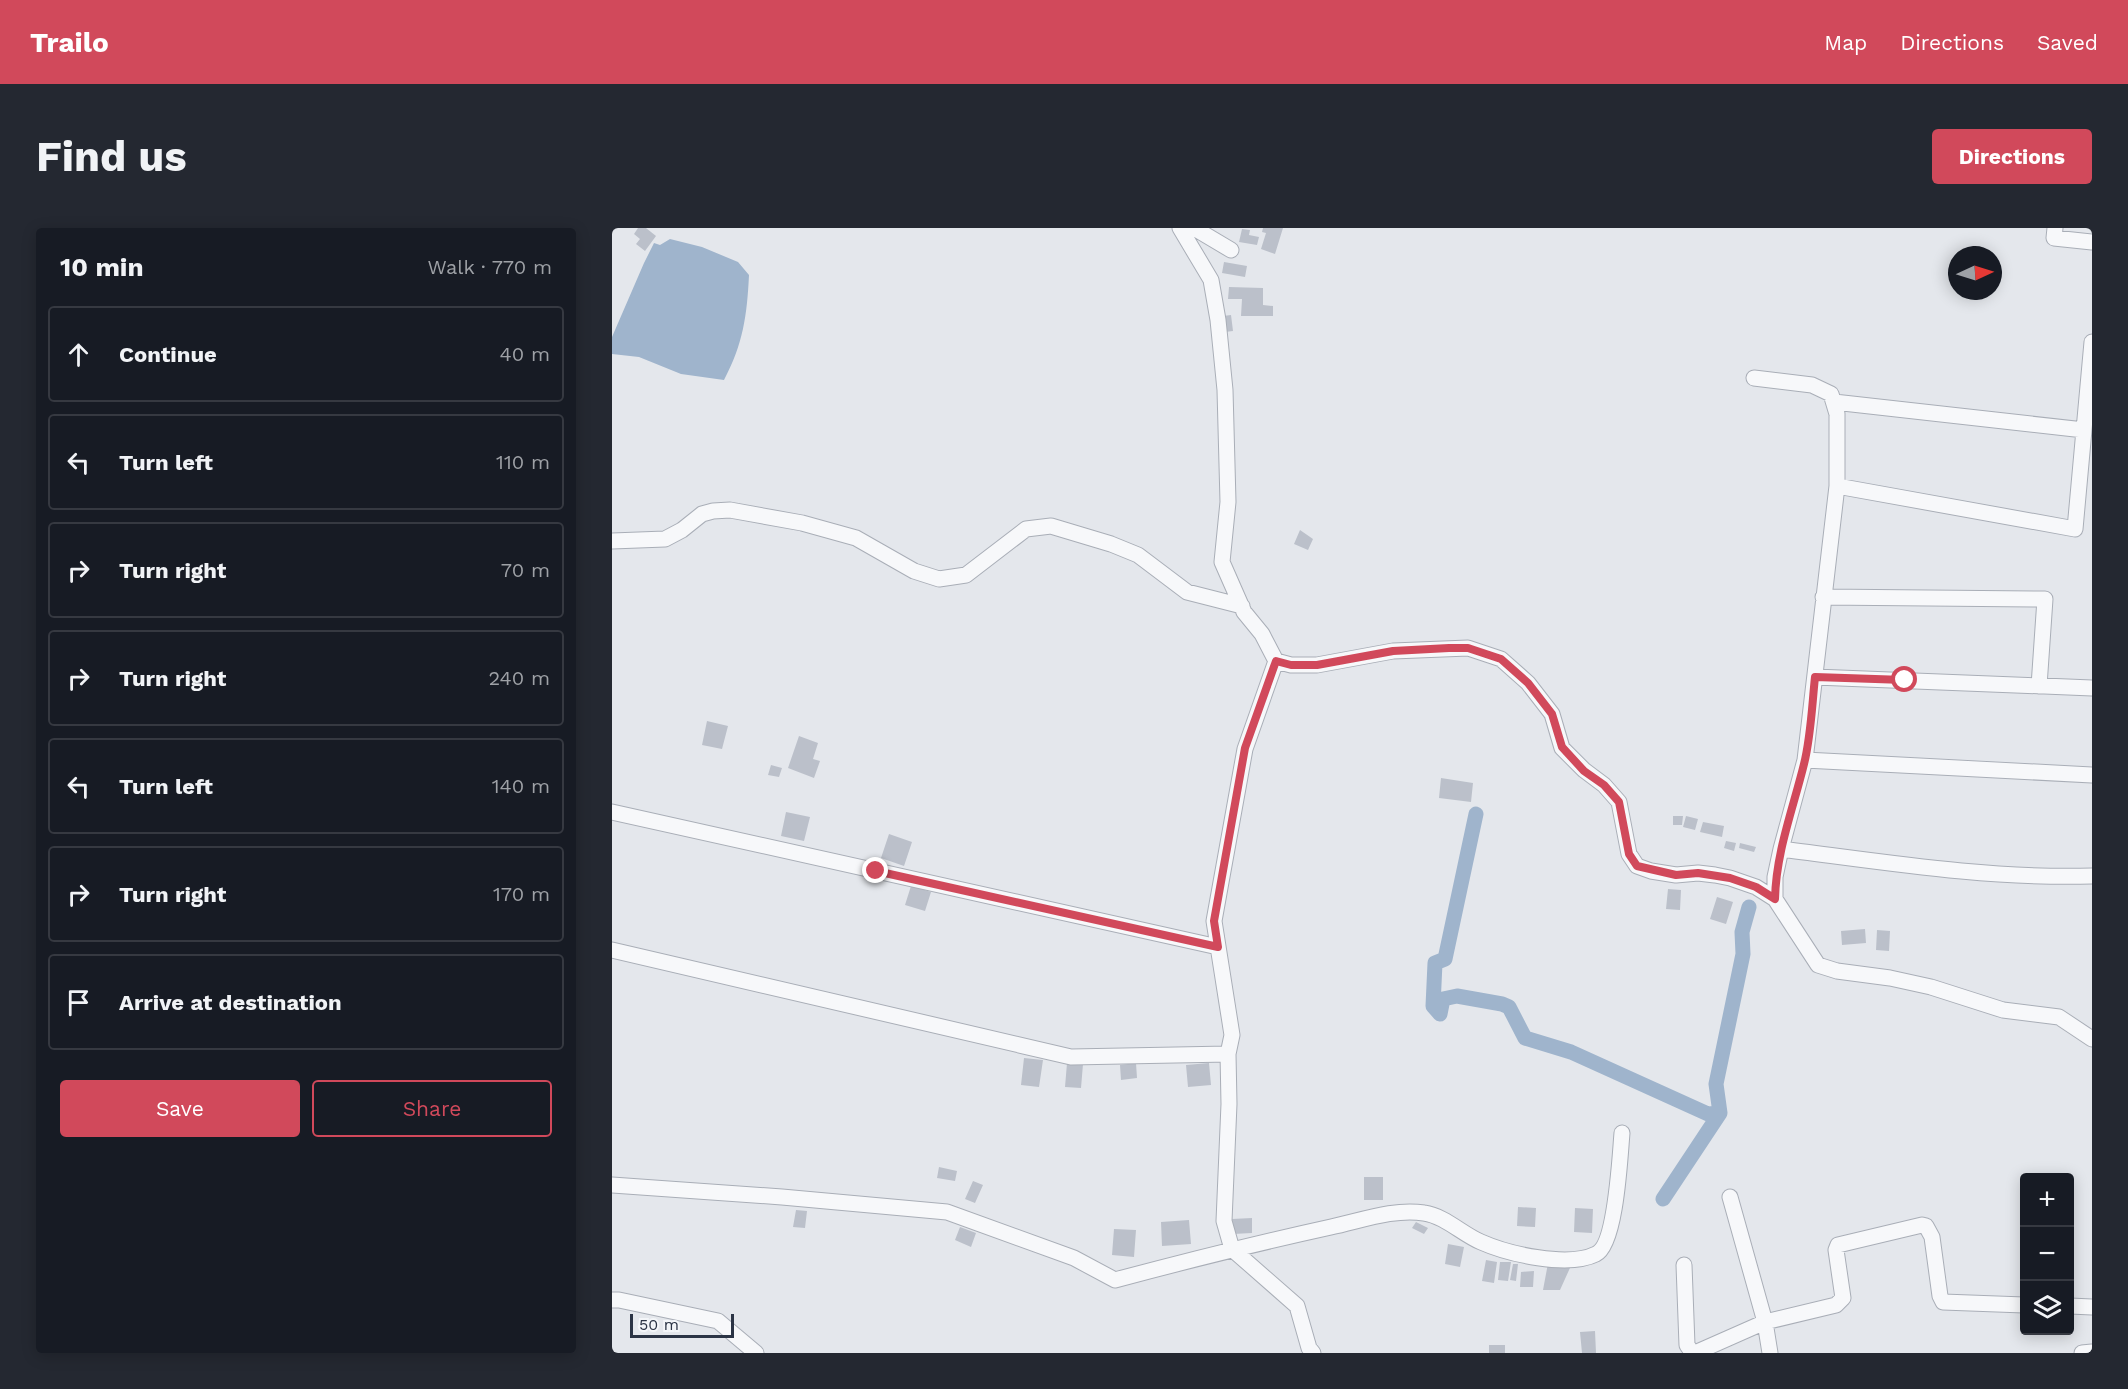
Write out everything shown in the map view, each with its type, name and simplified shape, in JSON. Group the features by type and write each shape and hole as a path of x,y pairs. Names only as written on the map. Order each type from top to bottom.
{"street":[{"path":"1180,228 1210,280 1218,320 1225,390 1228,502 1222,562 1242,606 1262,634 1276,661 1245,748 1214,921 1232,1035 1228,1054 1229,1104 1224,1221 1232,1249 1297,1306 1309,1348 1313,1353"},
{"path":"1194,228 1231,250"},
{"path":"2055,228 2054,238 2092,242"},
{"path":"1837,486 2075,529 2092,342"},
{"path":"1754,378 1812,385 1832,394 1837,414 1837,486 1805,760 1781,849 1775,877 1775,899"},
{"path":"1834,402 2084,430"},
{"path":"612,541 665,539 682,530 702,514 729,510 802,523 856,538 914,571 939,579 966,575 1026,529 1051,526 1111,544 1138,555 1187,592 1242,606"},
{"path":"1823,597 2045,599 2039,686"},
{"path":"1276,661 1291,665 1317,665 1393,651 1458,648 1468,648 1501,659 1528,683 1552,714 1562,747 1584,771 1604,785 1619,802 1629,854 1637,866 1676,875 1698,873 1730,878 1756,887 1775,899 1818,965 1837,971 1890,978 1931,987 2003,1010 2059,1017 2092,1039"},
{"path":"1815,677 2092,688"},
{"path":"1805,760 2092,775"},
{"path":"612,812 1218,947"},
{"path":"1781,849 1935,868 2062,877 2092,876"},
{"path":"612,950 1071,1056 1228,1054"},
{"path":"612,1185 947,1212 1074,1258 1115,1280 1232,1249 1396,1213 1425,1213 1444,1220 1480,1242 1506,1250 1539,1258 1574,1259 1597,1254 1602,1250 1612,1226 1622,1133"},
{"path":"1730,1197 1765,1322 1770,1353"},
{"path":"1684,1265 1688,1350 1697,1352 1765,1322 1840,1303 1843,1293 1836,1250 1838,1245 1922,1225 1929,1230 1943,1302 2020,1305"},
{"path":"612,1300 718,1321 756,1353"},
{"path":"2074,1306 2092,1307"},
{"path":"2082,1353 2092,1352"}],"water":[{"path":"670,239 702,247 738,262 749,275 747,304 740,342 724,380 681,374 639,357 612,354 612,337 654,243 660,245"}],"building":[{"path":"638,228 646,228 656,236 645,251 636,244 640,239 634,234"},
{"path":"1263,228 1283,228 1275,254 1261,249 1266,233 1262,232"},
{"path":"1242,229 1250,230 1249,235 1259,237 1257,245 1239,242"},
{"path":"1224,262 1247,266 1245,277 1222,273"},
{"path":"1229,287 1263,288 1263,305 1273,306 1273,316 1241,316 1242,299 1228,299"},
{"path":"1231,315 1233,331 1225,332 1223,316"},
{"path":"1300,530 1313,539 1308,550 1294,544"},
{"path":"707,721 728,726 722,749 702,745"},
{"path":"799,736 818,743 813,759 820,761 814,778 788,768"},
{"path":"771,765 782,768 779,777 768,775"},
{"path":"1441,778 1473,783 1471,802 1439,798"},
{"path":"786,812 810,817 804,841 781,836"},
{"path":"1673,816 1683,816 1682,825 1673,825"},
{"path":"1686,816 1698,819 1695,830 1683,827"},
{"path":"1703,822 1724,826 1722,837 1700,832"},
{"path":"889,834 912,842 904,866 881,858"},
{"path":"1726,841 1736,843 1734,851 1724,848"},
{"path":"1740,843 1756,847 1754,852 1739,848"},
{"path":"911,886 931,892 925,911 905,905"},
{"path":"1668,889 1681,890 1680,910 1666,909"},
{"path":"1717,897 1733,902 1726,924 1710,919"},
{"path":"1865,929 1866,943 1842,945 1841,931"},
{"path":"1877,930 1890,931 1889,951 1876,950"},
{"path":"1024,1058 1043,1060 1039,1087 1021,1085"},
{"path":"1067,1063 1083,1064 1081,1088 1065,1087"},
{"path":"1136,1063 1137,1078 1121,1080 1120,1065"},
{"path":"1209,1063 1211,1085 1188,1087 1186,1065"},
{"path":"939,1167 957,1171 955,1181 937,1178"},
{"path":"1364,1177 1383,1177 1383,1200 1364,1200"},
{"path":"973,1181 983,1185 975,1203 965,1199"},
{"path":"1518,1207 1536,1208 1535,1227 1517,1226"},
{"path":"1575,1208 1593,1209 1592,1233 1574,1232"},
{"path":"796,1210 807,1211 805,1228 793,1227"},
{"path":"1252,1218 1252,1233 1233,1234 1232,1219"},
{"path":"1189,1220 1191,1244 1162,1246 1161,1222"},
{"path":"1416,1222 1428,1228 1424,1234 1412,1228"},
{"path":"960,1227 976,1233 971,1247 955,1240"},
{"path":"1114,1229 1136,1230 1134,1257 1112,1255"},
{"path":"1448,1244 1464,1247 1460,1267 1445,1264"},
{"path":"1549,1258 1574,1259 1560,1290 1543,1290"},
{"path":"1486,1260 1497,1262 1494,1283 1482,1281"},
{"path":"1500,1262 1511,1262 1508,1281 1498,1280"},
{"path":"1513,1264 1518,1264 1516,1281 1510,1280"},
{"path":"1534,1271 1533,1287 1520,1287 1521,1272"},
{"path":"1595,1331 1596,1353 1582,1353 1580,1332"},
{"path":"1489,1345 1505,1345 1505,1353 1489,1353"}],"waterway":[{"path":"1476,814 1445,959 1435,963 1433,1006 1440,1014 1443,999 1457,996 1502,1004 1509,1007 1525,1038 1571,1052 1708,1114 1720,1113"},
{"path":"1663,1199 1720,1113 1716,1084 1743,954 1742,932 1749,907"}],"route":[{"path":"876,871 1218,947 1214,921 1245,748 1276,661 1291,665 1317,665 1393,651 1468,648 1501,659 1528,683 1552,714 1562,747 1584,771 1604,785 1619,802 1629,854 1637,866 1676,875 1698,873 1730,878 1756,887 1775,899 1775,877 1781,849 1805,760 1815,677 1905,680"}]}
